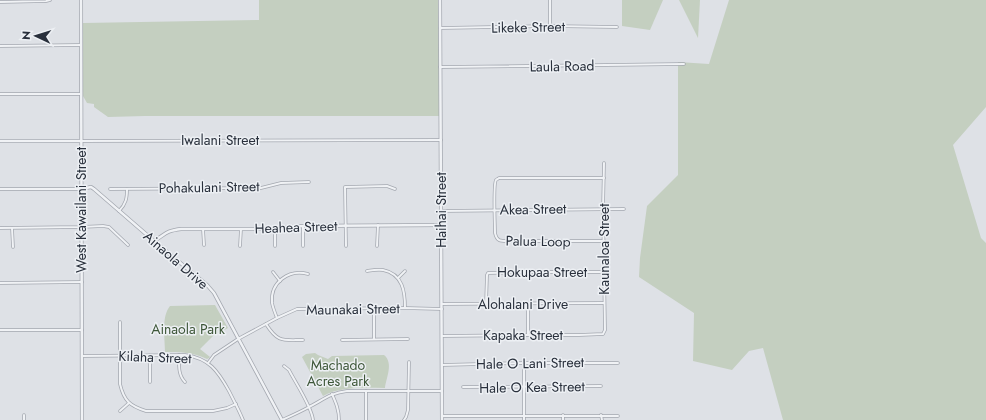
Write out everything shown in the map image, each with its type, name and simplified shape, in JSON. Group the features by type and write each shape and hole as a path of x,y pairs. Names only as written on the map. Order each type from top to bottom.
{"street":[{"path":"0,2 50,0"},
{"name":"West Kawailani Street","path":"81,0 82,420"},
{"name":"Haihai Street","path":"440,0 442,420"},
{"path":"550,0 550,26"},
{"name":"Likeke Street","path":"440,28 550,26 616,27"},
{"path":"0,46 81,45"},
{"name":"Laula Road","path":"440,67 684,64"},
{"path":"0,94 81,94"},
{"name":"Iwalani Street","path":"0,141 441,140"},
{"name":"Kaunaloa Street","path":"603,334 605,330 603,209 604,164"},
{"name":"Palua Loop","path":"604,178 499,178 495,182 495,233 496,238 501,241 604,241"},
{"name":"Pohakulani Street","path":"110,189 260,188 282,183 309,182"},
{"path":"346,246 345,187 387,186 396,189"},
{"path":"119,211 126,202 127,188"},
{"path":"0,189 81,189"},
{"name":"Ainaola Drive","path":"81,189 94,189 207,285 214,293 282,420"},
{"name":"Akea Street","path":"441,211 624,209"},
{"path":"377,246 378,225"},
{"name":"Heahea Street","path":"154,241 163,234 181,229 275,229 303,226 441,225"},
{"path":"303,226 303,246"},
{"path":"0,228 109,227 128,245"},
{"path":"12,228 12,247"},
{"path":"203,229 204,245"},
{"path":"240,246 241,229"},
{"path":"275,229 275,246"},
{"path":"367,271 382,270 391,273 398,278 405,291 405,308"},
{"path":"398,278 405,271"},
{"path":"273,272 280,281"},
{"name":"Hokupaa Street","path":"486,304 488,273 604,272"},
{"path":"277,318 272,304 272,297 280,281 293,273 308,274"},
{"path":"0,283 82,282"},
{"name":"Alohalani Drive","path":"442,304 604,303"},
{"path":"528,304 528,335"},
{"path":"374,308 374,339"},
{"name":"Maunakai Street","path":"208,363 214,355 238,339 292,311 302,309 374,308 442,309"},
{"path":"120,322 120,384 122,392 129,403 136,408 146,411 213,411 227,408 236,404"},
{"path":"266,324 274,335 281,339 303,340"},
{"path":"0,330 82,330"},
{"name":"Kapaka Street","path":"442,336 603,334"},
{"path":"342,340 408,339"},
{"path":"150,355 150,382"},
{"path":"179,355 181,378 185,382"},
{"name":"Kilaha Street","path":"82,356 179,355 193,356 201,359 215,369 221,377 243,420"},
{"path":"404,420 408,410 409,362"},
{"path":"524,363 524,420"},
{"name":"Hale O Lani Street","path":"442,365 618,363"},
{"path":"284,366 289,370 309,407 314,420"},
{"name":"Hale O Kea Street","path":"463,387 601,386"},
{"path":"282,420 332,394 347,391 442,391"},
{"path":"366,391 366,420"},
{"path":"332,394 337,405 339,420"},
{"path":"120,411 129,403"},
{"path":"24,415 24,420"},
{"path":"442,416 618,416"}],"green space":[{"path":"259,0 439,0 439,116 108,117 94,107 94,104 87,103 83,96 83,23 259,20"},
{"path":"622,0 663,0 650,30 622,26"},
{"path":"679,0 700,0 698,38"},
{"path":"729,0 986,0 986,107 953,145 981,238 986,243 986,420 783,420 763,348 749,351 732,370 693,361 694,313 639,277 647,206 678,175 678,62 709,64"},
{"name":"Ainaola Park","path":"215,305 228,328 213,336 200,349 210,357 209,358 207,359 186,353 165,352 164,322 170,306"},
{"name":"Machado Acres Park","path":"315,353 328,359 332,356 384,355 389,362 389,371 385,388 345,389 323,396 302,357 306,354"}]}
